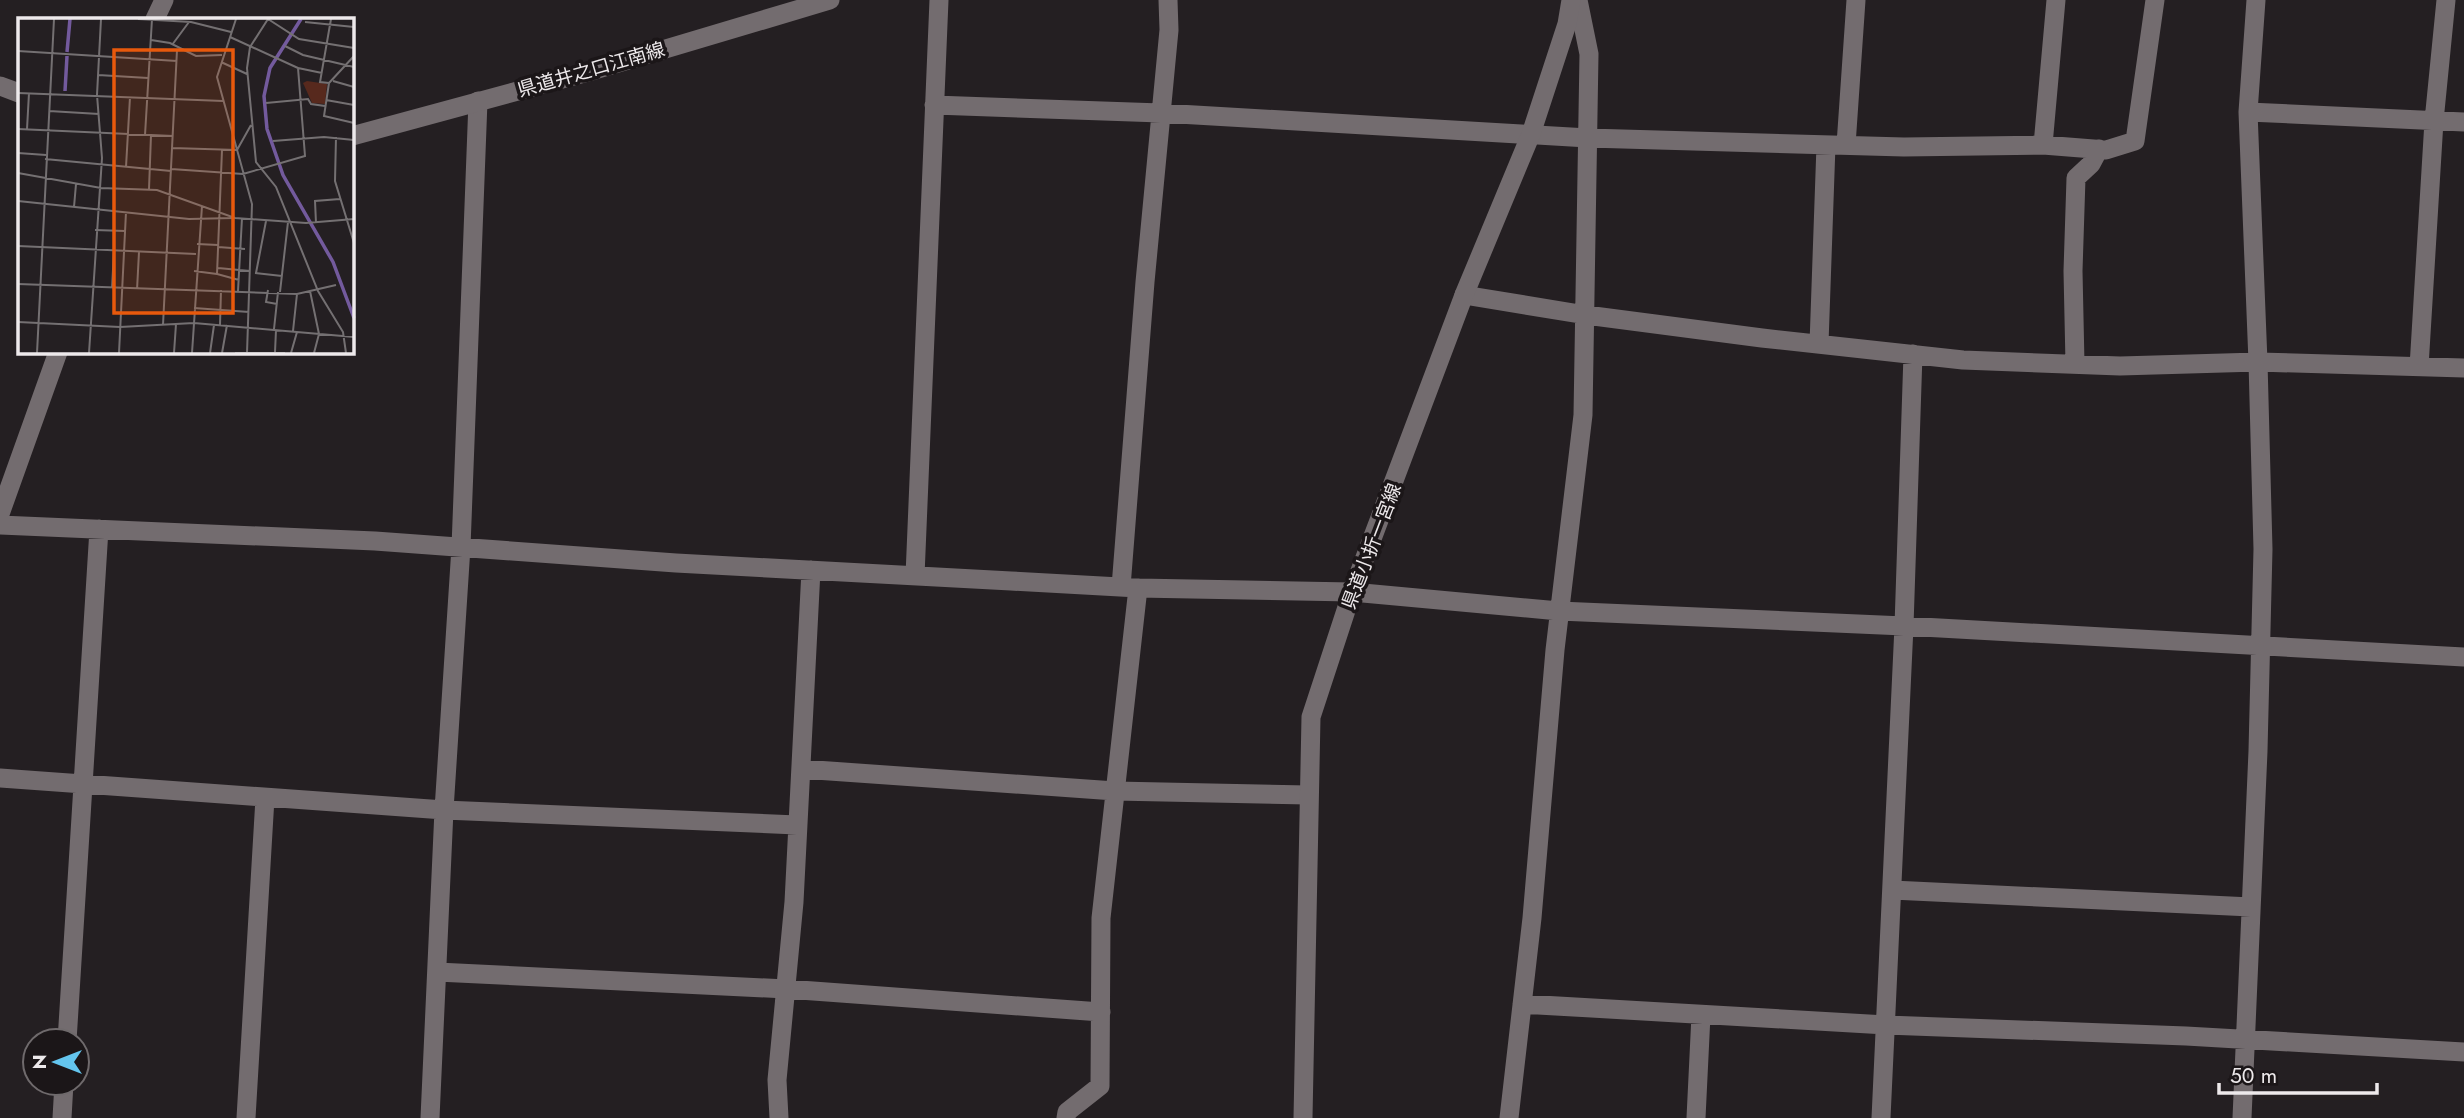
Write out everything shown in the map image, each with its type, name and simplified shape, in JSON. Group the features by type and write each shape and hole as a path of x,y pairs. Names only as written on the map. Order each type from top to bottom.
{"street":[{"path":"155,18 164,0"},
{"name":"県道井之口江南線","path":"354,135 595,70 830,0"},
{"path":"915,576 939,0"},
{"path":"1066,1118 1067,1112 1100,1086 1101,918 1115,790 1169,30 1168,0"},
{"name":"県道小折一宮線","path":"1303,1118 1311,716 1353,592 1464,295 1531,134 1567,24 1571,0"},
{"path":"1509,1118 1559,611 1583,415 1589,54 1578,0"},
{"path":"1846,145 1856,0"},
{"path":"2043,145 2056,0"},
{"path":"934,105 1161,113 1588,138 1904,147 2043,145 2106,150 2135,141 2155,0"},
{"path":"2242,1118 2263,548 2259,362 2248,112 2256,0"},
{"path":"2419,367 2434,121 2446,0"},
{"path":"0,86 18,93"},
{"path":"430,1118 444,810 460,547 478,101"},
{"path":"2248,112 2464,122"},
{"path":"1819,344 1826,145"},
{"path":"2075,364 2073,271 2076,178 2091,164 2099,149"},
{"path":"1464,295 1586,314 1963,360 2120,366 2259,362 2464,368"},
{"path":"0,514 57,354"},
{"path":"1881,1118 1904,626 1913,354"},
{"path":"0,525 375,541 811,570 1129,587 1353,592 1559,611 1904,626 2464,657"},
{"path":"68,1027 99,529"},
{"path":"779,1118 777,1080 797,825 811,570"},
{"path":"800,769 1115,790 1308,795"},
{"path":"0,778 444,810 797,825"},
{"path":"246,1118 265,798"},
{"path":"1892,890 2251,907"},
{"path":"437,972 786,989 1101,1012"},
{"path":"1522,1004 1886,1025 2186,1036 2464,1052"},
{"path":"1696,1118 1700,1015"},
{"path":"62,1118 63,1097"}]}
